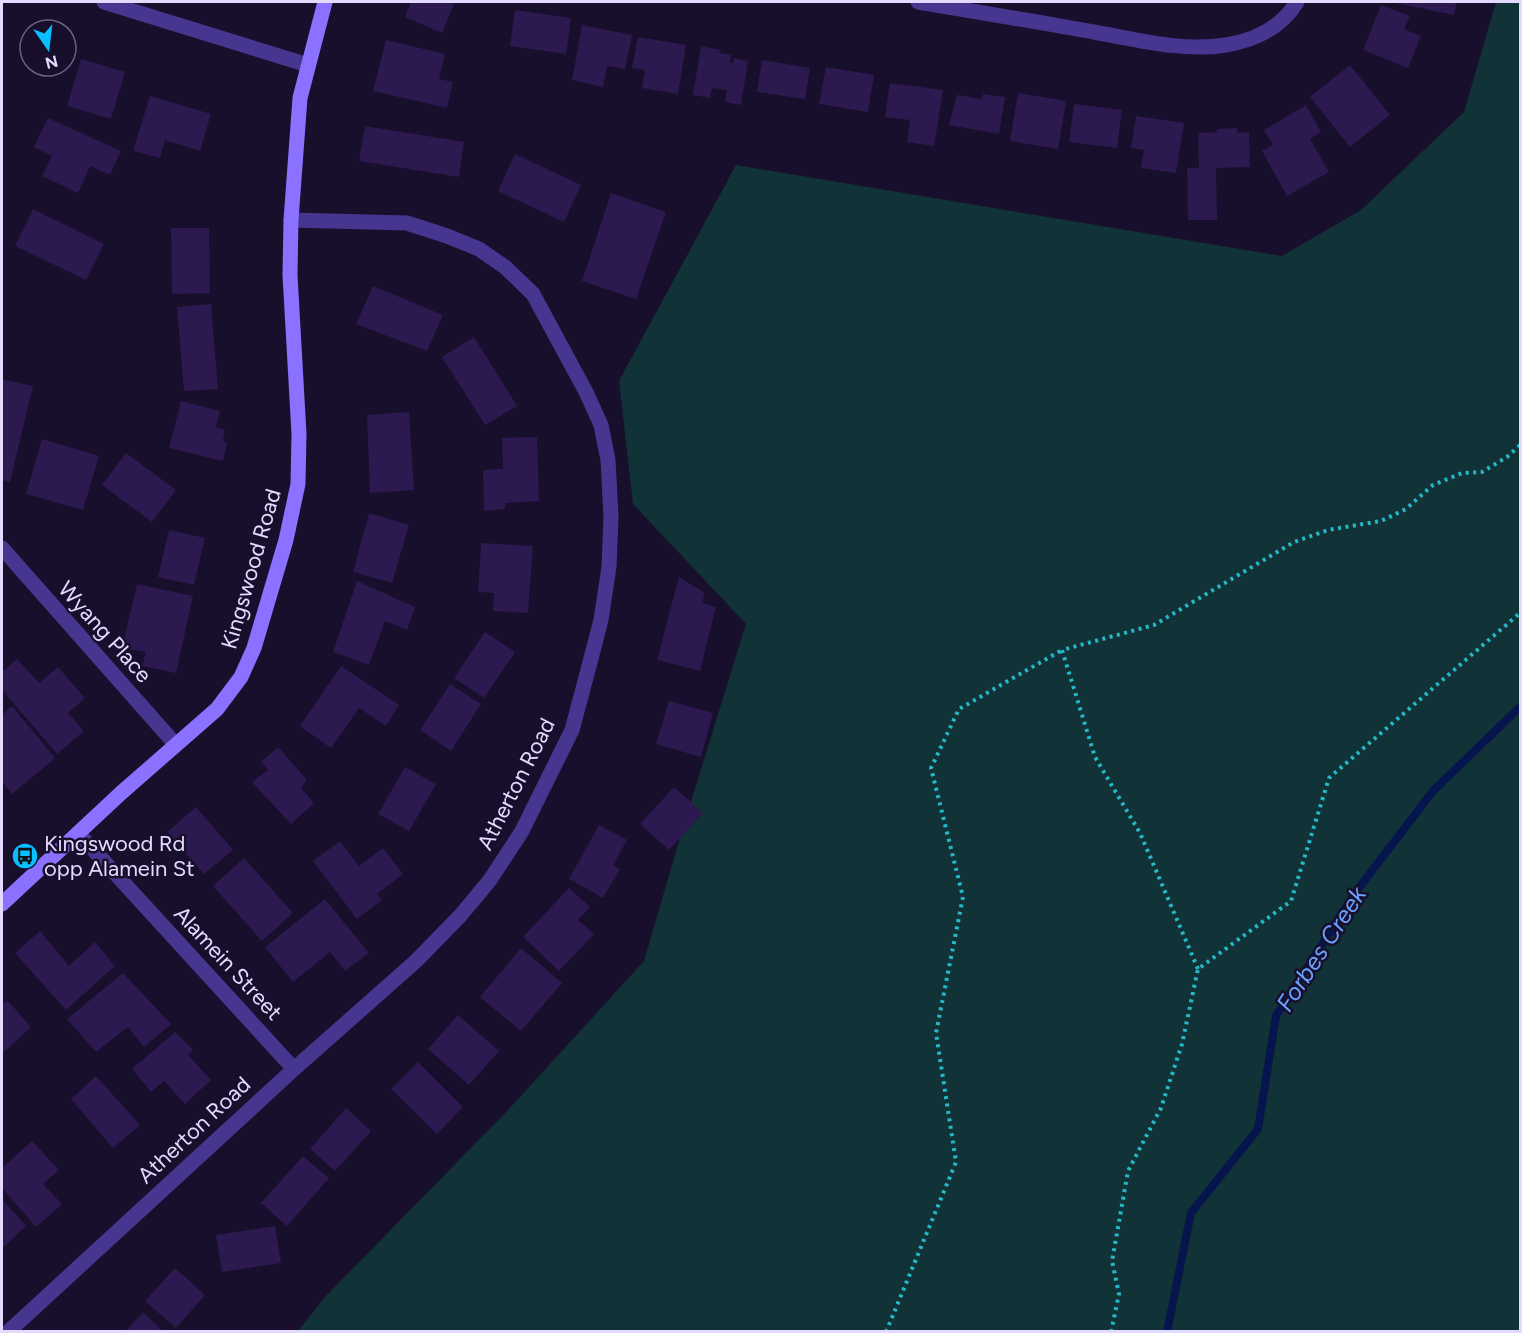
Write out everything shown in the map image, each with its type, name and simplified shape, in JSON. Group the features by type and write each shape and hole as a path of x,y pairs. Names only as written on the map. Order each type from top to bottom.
{"street":[{"path":"104,2 308,65"},
{"name":"Kingswood Road","path":"2,904 217,709 241,677 254,648 286,540 298,484 299,434 290,275 291,220 299,107 325,2"},
{"path":"918,2 1149,41 1193,46 1225,45 1248,40 1272,29 1288,16 1297,2"},
{"name":"Atherton Road","path":"8,1332 294,1069 416,961 460,916 490,880 522,831 572,730 601,620 609,567 611,518 608,460 601,425 586,392 533,294 505,267 479,249 447,236 407,224 291,220"},
{"name":"Wyang Place","path":"2,549 176,745"},
{"name":"Alamein Street","path":"79,834 294,1069"}],"path":[{"path":"886,1332 956,1162 936,1033 963,897 931,768 959,709 1062,650 1154,625 1294,542 1329,530 1381,521 1406,509 1433,485 1462,472 1482,472 1507,458 1521,445"},
{"path":"1198,969 1291,901 1329,778 1521,613"},
{"path":"1062,650 1095,757 1140,833 1198,969 1182,1044 1161,1108 1128,1171 1112,1261 1119,1294 1111,1332"}],"green space":[{"path":"1496,2 1520,2 1520,1331 297,1332 326,1296 509,1109 644,961 746,624 633,504 619,381 736,165 1282,256 1361,210 1464,112"}],"building":[{"path":"411,2 455,2 442,33 405,17"},
{"path":"1390,2 1457,2 1454,15"},
{"path":"1381,5 1410,16 1404,29 1421,36 1408,68 1363,50"},
{"path":"515,10 571,18 566,54 510,46"},
{"path":"582,25 632,35 625,69 607,66 603,87 572,80"},
{"path":"638,37 686,45 678,94 642,88 645,70 632,68"},
{"path":"386,40 445,54 439,79 453,82 447,108 373,91"},
{"path":"701,46 731,55 730,62 733,63 734,58 748,61 741,105 725,102 727,90 712,88 710,98 693,95"},
{"path":"81,59 125,72 111,119 67,106 75,78 78,78"},
{"path":"762,60 810,68 805,99 757,92"},
{"path":"1350,65 1390,115 1350,147 1310,97"},
{"path":"826,67 874,75 868,112 819,104"},
{"path":"890,83 943,90 934,146 907,142 910,120 885,117"},
{"path":"1018,93 1066,101 1058,149 1010,141"},
{"path":"983,94 1005,97 999,134 949,125 957,95 982,99"},
{"path":"150,96 211,114 200,151 165,140 160,158 133,151"},
{"path":"1074,104 1122,110 1117,148 1069,142"},
{"path":"1306,105 1321,132 1310,139 1329,172 1287,196 1262,151 1273,145 1264,130"},
{"path":"1136,116 1184,123 1176,173 1141,168 1144,150 1131,148"},
{"path":"48,118 121,151 110,175 90,166 78,193 42,176 52,156 34,147"},
{"path":"365,126 464,142 459,177 359,161"},
{"path":"1237,128 1237,133 1249,132 1250,167 1216,168 1217,220 1188,220 1187,168 1199,168 1198,133"},
{"path":"515,154 581,185 564,222 498,191"},
{"path":"611,193 666,212 636,299 582,281"},
{"path":"33,209 104,244 86,280 15,246"},
{"path":"171,228 209,228 210,293 172,294"},
{"path":"373,286 443,315 427,351 356,324"},
{"path":"211,304 218,389 184,391 177,307"},
{"path":"474,337 517,406 485,425 442,357"},
{"path":"2,379 33,386 10,482 2,480"},
{"path":"181,401 220,411 216,427 225,430 223,441 227,442 223,461 169,448"},
{"path":"409,412 414,490 370,493 367,415"},
{"path":"537,437 539,501 505,503 505,509 484,511 483,470 503,469 502,438"},
{"path":"42,439 99,456 83,510 26,494"},
{"path":"126,453 176,490 152,522 102,485"},
{"path":"369,513 409,525 392,583 353,572"},
{"path":"169,530 205,538 194,585 158,577"},
{"path":"481,543 533,546 528,613 493,611 494,593 478,592"},
{"path":"679,577 705,593 702,603 716,607 700,671 657,660"},
{"path":"357,581 415,607 407,630 385,621 369,665 333,652"},
{"path":"137,584 193,596 176,673 142,666 146,652 122,648"},
{"path":"485,632 515,652 484,698 454,678"},
{"path":"17,659 39,683 58,667 85,698 68,713 84,731 57,754 2,690 2,672"},
{"path":"341,666 399,705 386,726 359,708 331,748 300,726"},
{"path":"450,684 481,704 451,751 420,730"},
{"path":"669,701 713,713 701,757 656,744"},
{"path":"12,706 55,758 12,794 2,782 2,715"},
{"path":"278,747 307,780 301,788 314,803 291,824 252,782 268,770 261,762"},
{"path":"405,767 436,784 409,831 378,814"},
{"path":"674,787 703,813 669,850 640,824"},
{"path":"196,807 233,850 204,874 167,832"},
{"path":"599,825 627,840 613,865 620,869 603,898 569,879"},
{"path":"340,841 359,866 383,848 403,874 377,894 382,900 357,919 313,861"},
{"path":"244,858 293,913 262,941 213,886"},
{"path":"569,888 590,907 578,920 594,934 559,971 523,937"},
{"path":"325,899 369,953 345,971 330,952 293,982 265,947"},
{"path":"40,931 69,966 95,942 115,966 66,1010 15,953"},
{"path":"521,948 562,983 521,1031 480,997"},
{"path":"123,973 171,1024 144,1047 128,1027 96,1052 67,1019"},
{"path":"7,1000 31,1027 2,1054 2,1005"},
{"path":"458,1015 499,1051 469,1085 428,1049"},
{"path":"175,1032 193,1050 188,1055 211,1080 185,1104 164,1081 151,1092 132,1069"},
{"path":"418,1062 463,1107 437,1134 391,1089"},
{"path":"96,1076 140,1125 113,1148 71,1099"},
{"path":"346,1108 371,1131 335,1171 310,1149"},
{"path":"32,1141 59,1170 43,1184 62,1204 36,1227 2,1188 2,1168"},
{"path":"303,1156 329,1178 287,1226 261,1203"},
{"path":"3,1200 26,1226 2,1249 2,1202"},
{"path":"275,1226 281,1263 222,1272 216,1235"},
{"path":"175,1268 205,1295 176,1328 145,1301"},
{"path":"143,1312 164,1332 125,1332"}],"waterway":[{"name":"Forbes Creek","path":"1167,1332 1191,1213 1258,1129 1276,1016 1355,893 1433,791 1520,707"}],"place":[{"name":"Kingswood Rd opp Alamein St","path":"25,856"}]}
